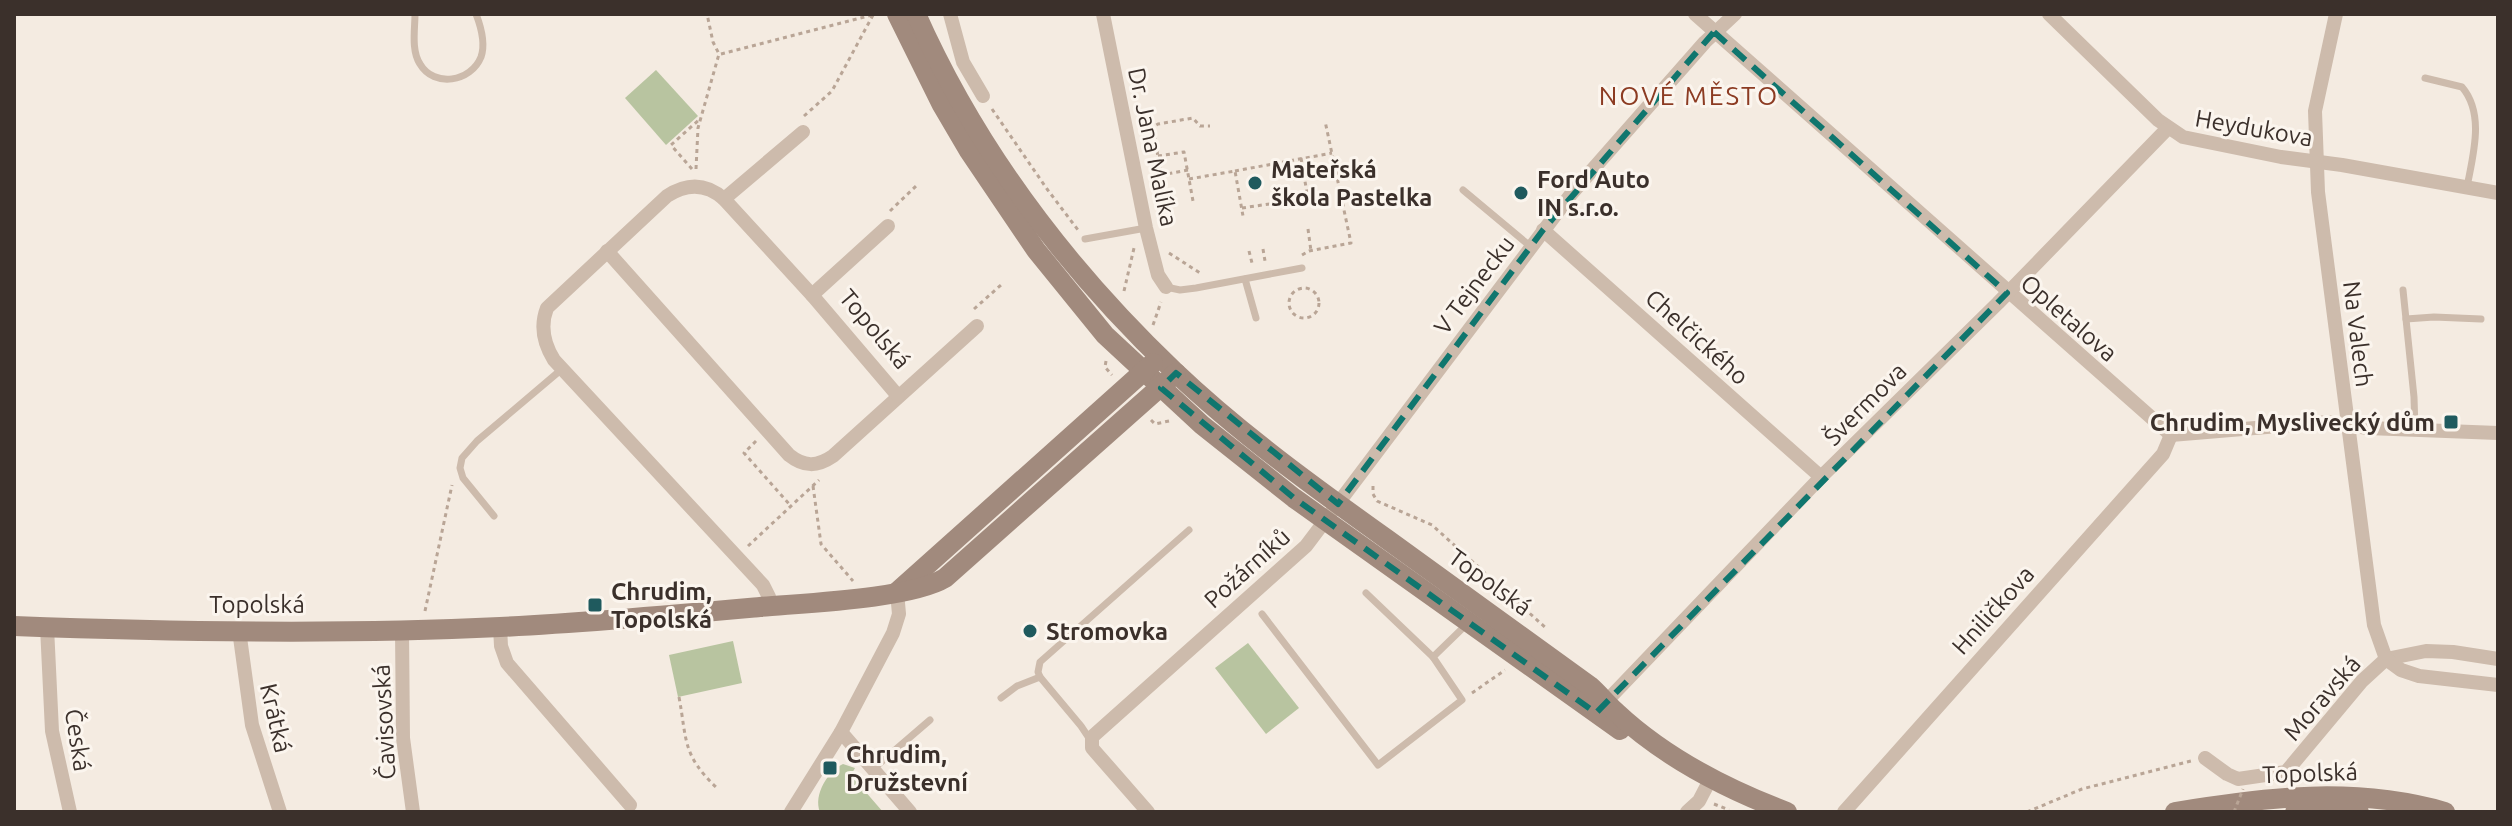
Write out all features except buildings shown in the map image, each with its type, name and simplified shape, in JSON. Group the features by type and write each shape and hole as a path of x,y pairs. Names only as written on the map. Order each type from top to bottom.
{"main road":[{"path":"897,14 942,105 1036,250 1105,335 1161,388"},
{"name":"Topolská","path":"916,14 950,83 1013,186 1066,255 1160,357 1250,436 1474,614"},
{"path":"897,592 1160,357"},
{"name":"Topolská","path":"14,626 239,630 500,627 771,606 923,587 945,578 1176,373"},
{"name":"Topolská","path":"1161,388 1219,440 1325,521 1590,686 1601,707 1656,756 1708,782 1757,812"},
{"name":"Topolská","path":"1708,782 1787,812"},
{"name":"Topolská","path":"2175,812 2260,800 2346,795 2445,812"},
{"name":"Topolská","path":"2295,812 2359,812"}],"street":[{"path":"950,14 963,62 983,96"},
{"name":"Dr. Jana Malíka","path":"1103,14 1142,228 1158,275 1166,287"},
{"name":"Opletalova","path":"1695,14 2171,435"},
{"name":"V Tejnecku","path":"1325,521 1530,246 1635,121 1714,32 1735,14"},
{"name":"Heydukova","path":"2049,14 2167,129 2189,139 2498,193"},
{"name":"Na Valech","path":"2336,14 2317,101 2316,162 2374,625 2386,659"},
{"name":"Švermova","path":"1601,707 1821,477 2167,129"},
{"path":"724,199 803,132"},
{"name":"Topolská","path":"771,606 763,585 554,360 542,329 544,316 555,298 676,190 703,187 724,199 812,295 898,396"},
{"name":"Topolská","path":"812,295 884,222"},
{"name":"Chelčického","path":"1543,230 1821,477"},
{"path":"607,251 793,459 806,465 820,463"},
{"name":"Topolská","path":"820,463 833,456 898,396 972,320"},
{"path":"2171,435 2327,422 2498,433"},
{"name":"Hniličkova","path":"1844,812 2163,454 2171,435"},
{"name":"Požárníků","path":"1091,741 1306,546 1325,521"},
{"path":"794,811 841,732 893,633 899,614 897,592"},
{"name":"Česká","path":"47,627 52,731 70,812"},
{"path":"500,627 501,646 507,663 630,805"},
{"name":"Krátká","path":"239,630 252,725 280,812"},
{"name":"Čavisovská","path":"402,630 403,738 413,812"},
{"path":"2386,659 2426,651 2498,659"},
{"path":"2386,659 2401,670 2419,676 2498,685"},
{"name":"Moravská","path":"2205,758 2238,779 2286,772 2362,681 2386,659"},
{"path":"841,732 910,812"},
{"path":"1091,741 1092,748 1148,812"},
{"path":"1687,812 1699,801 1708,782"}],"lane":[{"path":"415,14 415,49 420,65 434,76 453,79 470,73 480,58 483,42 476,14"},
{"path":"2425,78 2462,87 2474,106 2467,187"},
{"path":"1463,190 1530,246"},
{"path":"1085,239 1142,228"},
{"path":"1166,287 1180,290 1302,268"},
{"path":"1245,279 1256,318"},
{"path":"2403,290 2415,430"},
{"path":"2406,319 2481,319"},
{"path":"494,516 465,482 460,468 462,458 562,369"},
{"path":"1091,741 1040,677 1040,662 1189,530"},
{"path":"1262,614 1378,765 1462,700 1433,657 1366,593"},
{"path":"1433,657 1463,630 1474,614"},
{"path":"1001,698 1010,690 1040,677"},
{"path":"873,769 930,720"}],"path":[{"path":"701,118 671,145 696,173 697,138 719,54 707,14"},
{"path":"719,54 875,14"},
{"path":"803,132 795,123 832,91 875,14"},
{"path":"983,96 1085,239"},
{"path":"1161,175 1153,131 1155,125 1193,118 1200,126 1210,126"},
{"path":"1297,259 1311,251 1351,244 1325,121"},
{"path":"1157,156 1184,152 1193,201"},
{"path":"1189,179 1332,153"},
{"path":"1301,158 1307,193"},
{"path":"1152,178 1188,170"},
{"path":"1235,171 1243,216"},
{"path":"884,222 916,186"},
{"path":"1242,209 1283,202 1285,208"},
{"path":"1258,206 1259,213"},
{"path":"1122,302 1142,228"},
{"path":"1308,229 1311,251"},
{"path":"1166,248 1199,272 1201,276 1197,277"},
{"path":"1263,249 1266,265"},
{"path":"1249,251 1253,267"},
{"path":"972,320 1001,285"},
{"path":"1151,333 1166,287"},
{"path":"1303,289 1314,293 1318,304 1314,314 1304,318 1294,315 1289,305 1292,294 1303,289"},
{"path":"768,431 744,453 791,507"},
{"path":"743,551 821,478 820,463"},
{"path":"424,630 443,520 450,489 460,468"},
{"path":"1360,476 1375,487 1373,494 1377,501 1432,525 1550,632"},
{"path":"813,486 821,544 853,585"},
{"path":"1462,700 1512,665"},
{"path":"679,697 690,755 701,773 717,788"},
{"path":"2027,812 2082,789 2205,758"},
{"path":"2234,812 2243,789"}],"highlighted area":[{"path":"1714,32 2007,293 1596,713 1294,498 1161,388 1176,373 1338,504 1543,230"}],"green space":[{"path":"656,70 698,116 666,145 625,98"},
{"path":"733,641 742,683 678,697 669,655"},
{"path":"1248,643 1299,708 1266,734 1215,668"},
{"path":"843,764 855,768 851,775 883,812 820,812 818,805 823,784"}],"place":[{"name":"Mateřská škola Pastelka","path":"1255,183"},
{"name":"Ford Auto IN s.r.o.","path":"1521,193"},
{"name":"Chrudim, Myslivecký dům","path":"2451,422"},
{"name":"Chrudim, Topolská","path":"595,605"},
{"name":"Stromovka","path":"1030,631"},
{"name":"Chrudim, Družstevní","path":"830,768"}],"district":[{"name":"NOVÉ MĚSTO","path":"1689,95"}]}
